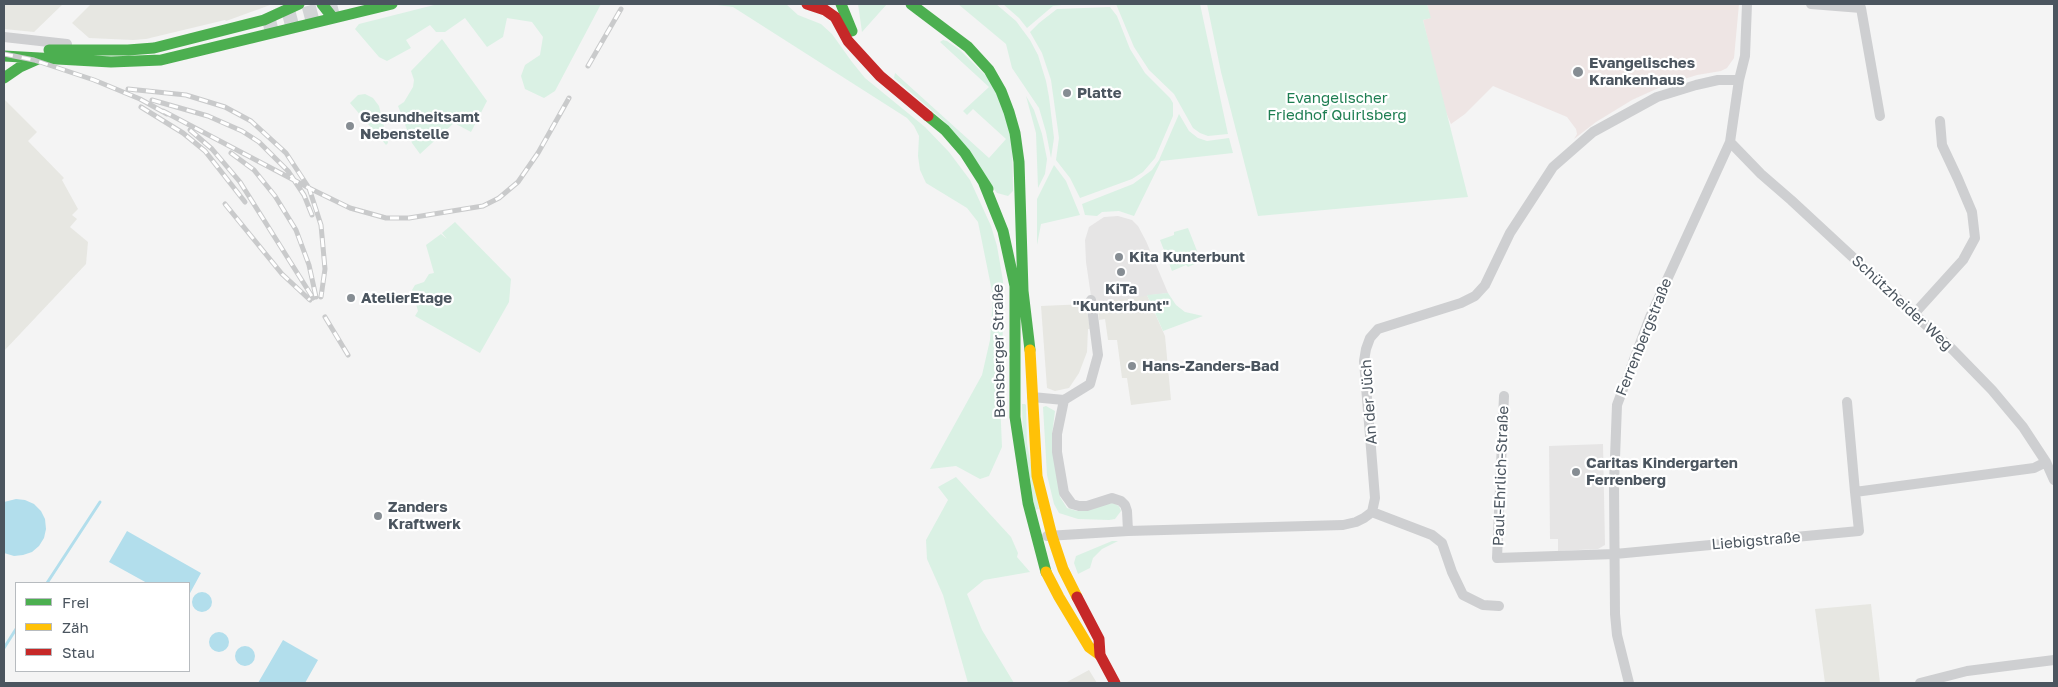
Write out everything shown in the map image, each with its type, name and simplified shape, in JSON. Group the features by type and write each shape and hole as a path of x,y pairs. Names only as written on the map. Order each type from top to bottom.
{"main road":[{"path":"4,47 65,51 141,49 181,42 264,20 299,4"},
{"path":"322,4 333,18"},
{"path":"4,56 112,62 161,60 392,4"},
{"name":"Bensberger Straße","path":"807,4 825,10 835,17 848,41 880,76 945,130 964,153 997,204 1023,291"},
{"name":"Bensberger Straße","path":"841,4 861,55"},
{"name":"Bensberger Straße","path":"911,4 968,47 988,70 1004,98 1015,133 1019,162 1023,291 1030,344 1037,476 1052,536 1063,569 1099,639 1100,656"},
{"path":"4,78 26,64 41,58"},
{"name":"Bensberger Straße","path":"983,181 1003,231 1015,286 1014,417 1022,476 1036,536 1046,571 1059,598 1089,647 1100,656 1115,683"},
{"path":"1014,384 1024,396 1032,397"}],"street":[{"name":"Ferrenbergstraße","path":"1629,683 1617,635 1615,614 1616,414 1619,397 1650,317 1730,142 1739,80 1745,56 1747,4"},
{"path":"1811,4 1861,8 1880,116"},
{"path":"4,37 88,49"},
{"name":"An der Jüch","path":"1372,512 1375,498 1364,361 1366,348 1378,329 1461,303 1475,296 1485,285 1510,233 1553,166 1593,132 1657,97 1718,80 1739,80"},
{"path":"1914,314 1963,260 1974,238 1972,212 1942,145 1940,121"},
{"name":"Schützheider Weg","path":"1730,142 1760,174 1791,200 1914,314 1992,390 2023,428 2046,462 2054,480"},
{"path":"1032,397 1064,400 1090,384 1098,355 1091,300"},
{"name":"Paul-Ehrlich-Straße","path":"1504,396 1497,558 1615,554"},
{"path":"1064,400 1057,434 1057,452 1064,493 1072,504 1079,506 1087,506 1112,498 1121,501 1127,511 1128,531"},
{"name":"Liebigstraße","path":"1615,554 1859,531 1847,402"},
{"path":"1854,492 2034,468 2046,462"},
{"path":"1036,536 1128,531 1343,525 1356,522 1372,512 1432,535 1442,543 1452,572 1463,595 1483,605 1498,606"},
{"path":"1922,683 1967,671 2054,660"}],"shaded area":[{"path":"4,4 63,4 34,32 4,29"},
{"path":"91,4 273,4 226,21 146,39 133,40 89,38 72,23"},
{"name":"Evangelisches Krankenhaus","path":"1427,4 1739,4 1734,58 1727,68 1665,85 1632,100 1596,122 1574,139 1577,134 1576,129 1567,117 1493,86 1465,114 1451,124 1443,106 1423,20 1430,18"},
{"path":"4,99 37,132 28,141 64,178 62,180 78,209 72,215 77,219 70,227 88,242 86,264 4,351"},
{"name":"Kita Kunterbunt","path":"1118,216 1132,220 1138,226 1168,293 1092,303 1085,240 1089,227 1104,217"},
{"path":"1147,295 1165,336 1171,400 1131,405 1127,378 1122,378 1117,340 1108,340 1105,319 1099,320 1097,302"},
{"path":"1086,304 1090,329 1088,329 1087,352 1079,373 1069,388 1055,391 1047,388 1041,306"},
{"name":"Caritas Kindergarten Ferrenberg","path":"1603,444 1605,545 1598,549 1558,551 1558,539 1550,539 1549,446"},
{"path":"1871,604 1880,683 1825,683 1815,609"},
{"path":"1089,670 1097,683 1065,683"}],"green space":[{"path":"438,4 601,4 555,91 544,98 525,89 521,76 525,65 540,55 543,37 532,22 507,18 503,37 487,47 465,18 445,32 436,32 430,25 406,40 411,48 387,61 379,57 355,29 359,24"},
{"path":"709,4 786,4 798,15 821,24 832,34 865,78 925,127 949,152 970,180 991,226 997,246 1003,281 1004,302 1000,400 1002,447 989,476 980,479 956,466 930,469 982,375 990,340 993,296 978,222 967,208 926,183 920,170 918,156 919,136 907,118 733,7"},
{"path":"858,4 887,4 862,32"},
{"path":"958,4 996,4 1016,21 1030,40 1038,55 1049,97 1054,138 1051,158 1039,108 1012,68 1006,44"},
{"path":"1003,4 1071,4 1053,6 1027,28"},
{"path":"1116,4 1200,4 1228,134 1208,136 1193,128 1174,94 1149,70 1134,47"},
{"name":"Evangelischer Friedhof Quirlsberg","path":"1207,4 1427,4 1431,18 1423,20 1468,197 1258,216 1221,72"},
{"path":"1110,7 1117,16 1130,49 1145,73 1173,103 1173,116 1155,158 1143,172 1132,179 1080,198 1070,178 1056,160 1059,138 1051,80 1042,53 1030,32 1057,9"},
{"path":"442,39 487,101 471,132 454,123 420,154 412,143 398,106 404,102 413,87 414,80 411,71"},
{"path":"943,40 960,50 988,78 995,89 1012,137 1013,191 1008,196 997,193 944,121 894,78 895,73 989,158 1006,139 973,109 967,115 963,111 989,87 940,42"},
{"path":"365,94 373,98 379,106 388,143 386,145 350,103 358,95"},
{"path":"1026,96 1034,110 1042,134 1047,159 1045,174 1038,188 1036,133"},
{"path":"1179,114 1189,131 1198,138 1207,141 1229,138 1233,153 1161,161 1134,216 1119,211 1102,212 1097,216 1085,215 1082,204 1133,184 1152,170 1159,160"},
{"path":"1054,165 1066,181 1080,215 1041,224 1037,245 1037,199"},
{"path":"455,222 511,279 509,302 480,353 415,316 418,311 412,290 415,285 424,282 429,274 434,273 426,245 441,234 447,239 442,233"},
{"path":"1188,228 1201,261 1172,271 1160,240 1174,235 1174,232"},
{"path":"1168,293 1176,305 1185,312 1203,316 1163,331 1147,295"},
{"path":"1022,404 1026,405 1027,443 1039,509 1035,510 1023,438"},
{"path":"1046,406 1055,411 1052,435 1060,497 1067,508 1077,511 1089,510 1113,503 1119,506 1121,511 1115,519 1078,519 1059,513 1054,504 1047,475 1043,407"},
{"path":"956,477 1011,537 1018,553 1017,557 1030,572 984,580 967,594 982,630 1014,683 968,683 943,595 927,559 926,540 948,500 938,487"},
{"path":"1112,541 1118,541 1102,549 1093,558 1090,568 1078,574 1074,563 1076,556"}],"water":[{"path":"16,499 34,504 41,511 45,519 46,529 44,538 32,552 14,556 4,553 4,502"},
{"path":"127,531 201,573 190,593 190,582 145,582 109,562"},
{"path":"202,592 209,595 212,602 209,609 202,612 195,609 192,602 195,595"},
{"path":"219,632 226,635 229,642 226,649 219,652 212,649 209,642 212,635"},
{"path":"283,640 318,660 305,683 258,683"},
{"path":"245,646 252,649 255,656 252,663 245,666 238,663 235,656 238,649"}],"waterway":[{"path":"48,582 100,502"},
{"path":"4,648 15,631"}],"tunnel":[{"path":"263,25 342,4"}],"railway":[{"path":"588,66 621,9"},
{"path":"4,54 34,60 94,80 140,99 167,114"},
{"path":"128,89 186,95 225,107 251,121 286,153 309,188 321,225 325,269 321,297"},
{"path":"163,111 350,208 386,218 409,218 483,206 499,198 518,182 538,153 569,98"},
{"path":"152,100 208,116 242,131 259,142 288,171 304,195 312,215"},
{"path":"141,107 183,133 205,151 245,202"},
{"path":"190,130 212,149 240,182 313,298"},
{"path":"231,153 254,170 275,196 296,230 309,265 316,297"},
{"path":"225,204 282,274 310,300"},
{"path":"325,317 348,355"}],"traffic: fast":[{"path":"49,50 128,50 154,48 264,20 299,4"},
{"path":"322,4 333,18"},
{"path":"4,56 111,62 161,60 392,4"},
{"path":"841,4 852,31"},
{"path":"911,4 968,47 989,70 1001,91 1009,112 1015,133 1019,162 1023,291 1030,350"},
{"path":"4,78 20,67 38,59"},
{"path":"928,116 945,130 965,153 988,189"},
{"path":"983,181 1003,231 1015,286 1015,417 1028,503 1046,572"}],"traffic: slow":[{"path":"1030,350 1037,476 1052,536 1063,569 1077,597"},
{"path":"1046,572 1089,647 1100,655"}],"traffic: jam":[{"path":"807,4 825,10 835,17 848,41 880,76 928,116"},
{"path":"1077,597 1099,639 1100,655 1115,683"}],"place":[{"name":"Evangelisches Krankenhaus","path":"1578,72"},
{"name":"Platte","path":"1067,93"},
{"name":"Gesundheitsamt Nebenstelle","path":"350,126"},
{"name":"Kita Kunterbunt","path":"1119,257"},
{"name":"KiTa \"Kunterbunt\"","path":"1121,272"},
{"name":"AtelierEtage","path":"351,298"},
{"name":"Hans-Zanders-Bad","path":"1132,366"},
{"name":"Caritas Kindergarten Ferrenberg","path":"1576,472"},
{"name":"Zanders Kraftwerk","path":"378,516"}]}
